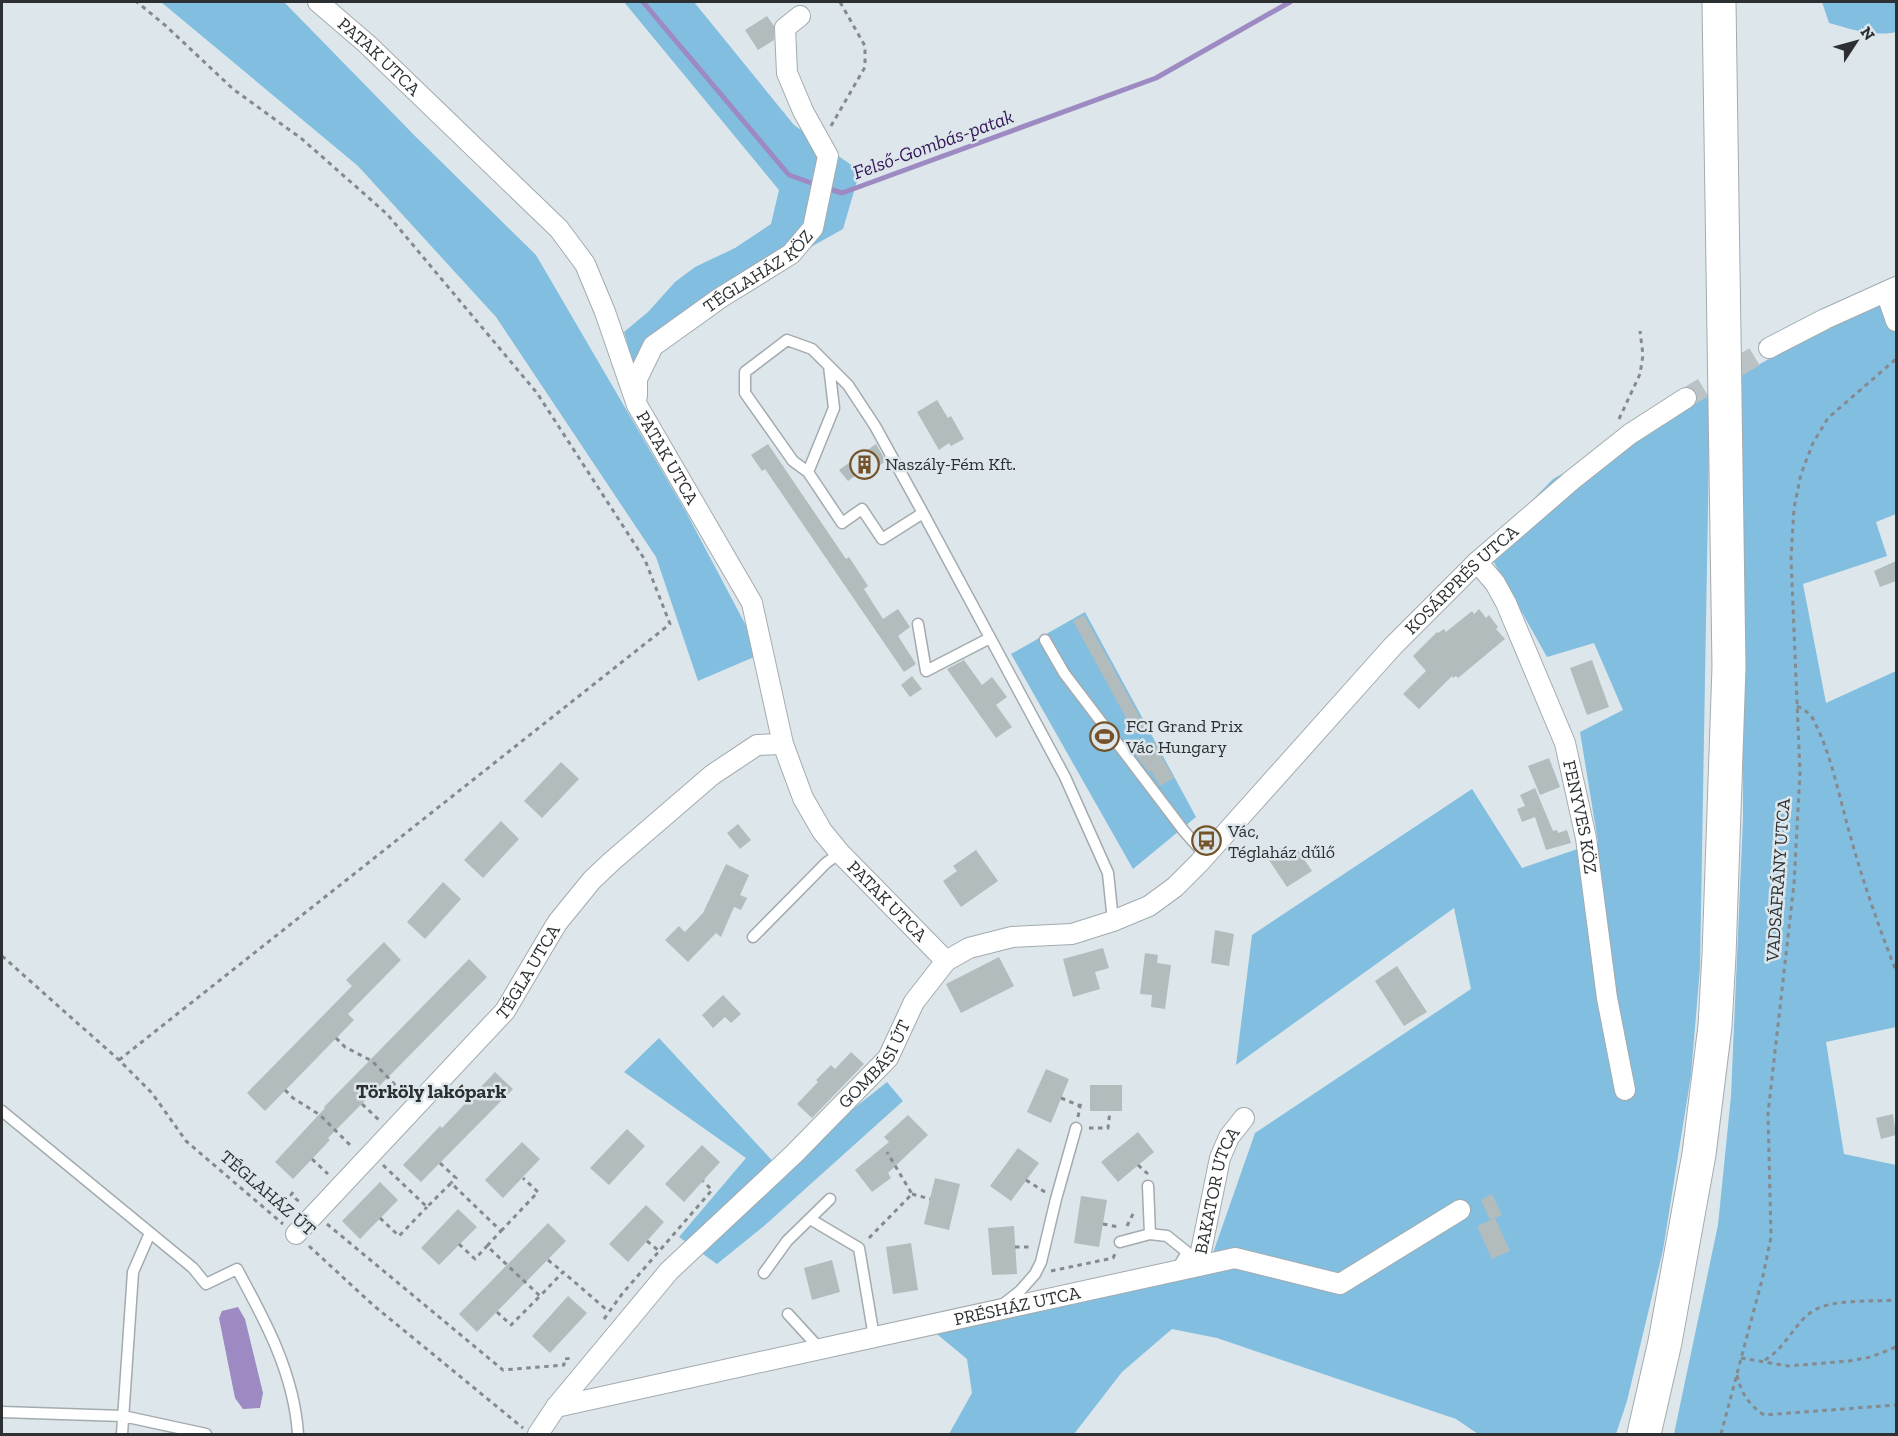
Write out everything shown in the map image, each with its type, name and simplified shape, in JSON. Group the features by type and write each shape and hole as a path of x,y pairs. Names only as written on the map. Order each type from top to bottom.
{"highway":[{"path":"1644,1434 1665,1342 1699,1154 1715,1026 1719,955 1729,667 1719,2"}],"street":[{"name":"PATAK UTCA","path":"318,2 368,44 558,229 585,264 605,312 637,405 752,603 783,744 803,798 822,831 840,853 946,961"},
{"path":"800,16 785,28 787,72 803,111 828,156"},
{"name":"TÉGLAHÁZ KÖZ","path":"637,405 637,379 653,346 720,298 791,254 813,228 828,156"},
{"path":"1769,348 1825,319 1891,290 1896,321"},
{"name":"KOSÁRPRÉS UTCA","path":"1264,790 1393,646 1477,562 1572,480 1630,434 1686,398"},
{"name":"FENYVES KÖZ","path":"1477,562 1495,583 1506,603 1565,743 1587,838 1607,998 1624,1090"},
{"name":"TÉGLA UTCA","path":"296,1234 505,1011 557,923 592,880 712,775 757,744 783,744"},
{"name":"GOMBÁSI ÚT","path":"531,1431 556,1407 669,1271 794,1154 888,1058 914,1002 946,961 969,948 1012,937 1072,934 1149,906 1175,887 1206,856 1264,790"},
{"name":"BAKATOR UTCA","path":"1198,1266 1220,1158 1228,1137 1244,1118"},
{"name":"PRÉSHÁZ UTCA","path":"556,1407 1235,1258 1340,1284 1460,1210"}],"lane":[{"path":"923,513 882,538 862,509 842,523 808,472 793,461 745,393 745,372 787,340 812,349 848,386 875,426 923,513 1065,777 1108,873 1113,921"},
{"path":"808,472 834,408 829,366"},
{"path":"918,624 926,671 990,638"},
{"path":"1045,640 1064,674 1184,831 1206,856"},
{"path":"753,937 826,863 840,853"},
{"path":"2,1111 193,1268 206,1284 237,1269 268,1324 294,1405 298,1434"},
{"path":"993,1311 1020,1291 1035,1274 1041,1262 1076,1128"},
{"path":"1148,1186 1150,1234"},
{"path":"764,1273 787,1241 830,1199"},
{"path":"810,1219 859,1248 874,1337"},
{"path":"122,1434 133,1272 150,1233"},
{"path":"1120,1242 1150,1234 1167,1236 1187,1252 1176,1271"},
{"path":"788,1314 820,1349"},
{"path":"2,1412 123,1416 206,1434"}],"path":[{"path":"119,1060 670,624 645,560 537,393 387,214 302,139 233,89 137,2"},
{"path":"828,156 826,135 865,67 865,46 840,2"},
{"path":"1617,423 1640,374 1643,355 1640,331"},
{"name":"VADSÁFRÁNY UTCA","path":"1720,1434 1763,1276 1771,1237 1768,1113 1794,884 1800,773 1791,560 1794,508 1801,474 1813,443 1828,418 1896,359"},
{"path":"1797,706 1809,712 1817,726 1856,858 1896,971"},
{"name":"TÉGLAHÁZ ÚT","path":"2,956 119,1060 152,1093 186,1141 296,1234 374,1305 531,1431"},
{"path":"336,1038 345,1047 372,1061 416,1106"},
{"path":"285,1090 293,1098 320,1115 427,1207"},
{"path":"1061,1098 1080,1106"},
{"path":"362,1104 391,1132"},
{"path":"1076,1128 1108,1128 1110,1111"},
{"path":"887,1152 912,1194 930,1199"},
{"path":"312,1159 340,1186"},
{"path":"380,1218 399,1236 456,1178 440,1163"},
{"path":"459,1245 475,1259 538,1192 523,1178"},
{"path":"1026,1180 1056,1199"},
{"path":"603,1321 712,1190 703,1181"},
{"path":"451,1183 501,1231"},
{"path":"293,1192 291,1195 503,1370 564,1365 564,1359 577,1357"},
{"path":"859,1248 912,1194"},
{"path":"647,1240 659,1251"},
{"path":"487,1246 540,1296"},
{"path":"548,1260 609,1311"},
{"path":"496,1312 511,1325 563,1272"},
{"path":"1763,1361 1774,1354 1809,1313 1824,1305 1847,1301 1896,1300"},
{"path":"1741,1358 1788,1366 1849,1361 1871,1357 1896,1347"},
{"path":"1737,1373 1740,1388 1752,1407 1764,1415 1896,1405"}],"shaded area":[{"path":"161,2 284,2 536,255 686,512 761,654 698,681 656,557 496,317 358,166"},
{"path":"624,2 694,2 794,125 860,171 843,229 800,253 660,347 641,389 624,332 648,312 675,282 695,267 735,248 771,224 779,190"},
{"path":"1822,2 1896,2 1896,32 1871,33 1829,23"},
{"path":"1896,288 1896,514 1876,522 1887,556 1803,584 1826,703 1896,671 1896,1027 1826,1042 1844,1154 1896,1165 1896,1434 1674,1434 1718,1225 1731,1096 1743,818 1742,374"},
{"path":"1710,392 1700,968 1691,1075 1663,1250 1627,1401 1616,1434 1478,1434 1456,1419 1217,1338 1172,1329 1122,1372 1074,1434 949,1434 972,1393 967,1359 932,1330 1206,1273 1255,1133 1471,989 1454,908 1236,1065 1252,935 1472,789 1522,868 1598,842 1580,732 1623,710 1594,643 1547,657 1486,548 1553,479"},
{"name":"FCI Grand Prix Vác Hungary","path":"1085,612 1196,817 1133,869 1011,654"},
{"path":"659,1038 779,1168 887,1082 903,1101 764,1226 717,1264 679,1237 746,1158 624,1072"},
{"path":"238,1307 245,1319 263,1393 260,1408 243,1409 235,1398 219,1318 222,1311"}],"building":[{"path":"767,16 774,26 774,40 758,50 745,30"},
{"path":"937,400 948,418 951,416 964,439 951,446 949,443 939,450 917,412"},
{"path":"768,444 846,559 849,557 868,586 864,589 883,619 898,609 910,627 898,636 916,664 904,672 765,469 762,471 751,455"},
{"name":"Naszály-Fém Kft.","path":"876,444 886,461 865,475 862,471 848,481 839,470"},
{"path":"1896,561 1896,581 1880,587 1874,571"},
{"path":"1479,609 1486,618 1489,615 1498,627 1496,629 1505,639 1458,678 1452,676 1419,709 1403,694 1426,671 1413,656 1437,632 1444,629 1446,632 1472,611 1474,614"},
{"path":"1084,615 1146,728 1135,734 1073,621"},
{"path":"964,660 982,685 992,677 1007,697 996,705 1012,727 996,738 947,669"},
{"path":"1592,660 1609,707 1587,715 1570,668"},
{"path":"912,676 922,689 910,697 901,685"},
{"path":"1153,741 1174,778 1160,786 1151,771 1149,772 1134,753"},
{"path":"1549,758 1560,787 1540,795 1528,766"},
{"path":"561,762 579,779 542,818 524,801"},
{"path":"1535,788 1553,831 1557,830 1558,833 1567,830 1571,843 1546,850 1535,817 1522,822 1517,809 1525,806 1520,795"},
{"path":"501,821 519,839 483,878 464,860"},
{"path":"738,824 751,840 740,849 727,833"},
{"path":"1286,844 1293,854 1298,850 1312,871 1287,887 1267,857"},
{"path":"976,850 998,881 961,907 943,881 957,871 953,866"},
{"path":"726,864 749,875 740,895 747,898 741,910 734,907 721,937 716,933 688,962 665,940 679,926 685,932 703,913"},
{"path":"443,882 461,899 425,939 407,922"},
{"path":"1215,930 1234,934 1229,966 1211,963"},
{"path":"384,942 401,960 348,1014 354,1020 265,1111 247,1093 352,986 346,980"},
{"path":"1103,948 1109,968 1095,972 1100,989 1073,997 1063,959"},
{"path":"1145,953 1158,955 1157,963 1171,965 1165,1009 1151,1007 1152,995 1140,994"},
{"path":"999,957 1014,986 961,1013 946,984"},
{"path":"469,959 487,977 328,1138 330,1140 293,1179 275,1162 324,1107"},
{"path":"1397,966 1427,1012 1404,1026 1375,981"},
{"path":"723,995 741,1014 731,1023 725,1017 713,1028 702,1015"},
{"path":"851,1052 864,1064 812,1118 797,1104 831,1065 835,1069"},
{"path":"1046,1069 1069,1079 1051,1123 1027,1112"},
{"path":"495,1072 513,1089 421,1182 403,1165"},
{"path":"1090,1085 1122,1085 1122,1111 1090,1111"},
{"path":"1893,1114 1896,1135 1881,1139 1876,1118"},
{"path":"908,1115 928,1135 888,1173 891,1178 872,1192 855,1170 889,1142 884,1137"},
{"path":"627,1129 645,1146 609,1185 590,1168"},
{"path":"1138,1132 1154,1152 1118,1182 1101,1162"},
{"path":"522,1142 540,1159 503,1198 485,1180"},
{"path":"702,1145 720,1162 684,1202 665,1184"},
{"path":"1018,1148 1039,1163 1011,1201 990,1186"},
{"path":"935,1178 960,1184 949,1230 924,1224"},
{"path":"380,1182 398,1200 360,1239 342,1221"},
{"path":"1492,1194 1502,1215 1490,1220 1481,1200"},
{"path":"1081,1196 1107,1200 1099,1247 1074,1243"},
{"path":"646,1205 664,1222 628,1262 609,1244"},
{"path":"458,1209 477,1227 439,1265 421,1248"},
{"path":"1495,1218 1510,1251 1492,1259 1477,1226"},
{"path":"548,1223 566,1241 477,1332 459,1314"},
{"path":"1014,1226 1017,1274 992,1275 988,1228"},
{"path":"911,1243 918,1290 893,1294 886,1247"},
{"path":"832,1260 840,1292 812,1300 804,1268"},
{"path":"568,1296 587,1313 550,1353 532,1336"}],"waterway":[{"name":"Felső-Gombás-patak","path":"643,2 789,175 817,185"},
{"name":"Felső-Gombás-patak","path":"826,188 842,193 1156,78 1290,2"}],"tunnel":[{"path":"1686,398 1769,348"}],"place":[{"name":"Naszály-Fém Kft.","path":"864,464"},
{"name":"FCI Grand Prix Vác Hungary","path":"1105,736"},
{"name":"Vác, Téglaház dűlő","path":"1207,841"}],"district":[{"name":"Törköly lakópark","path":"431,1091"}]}
